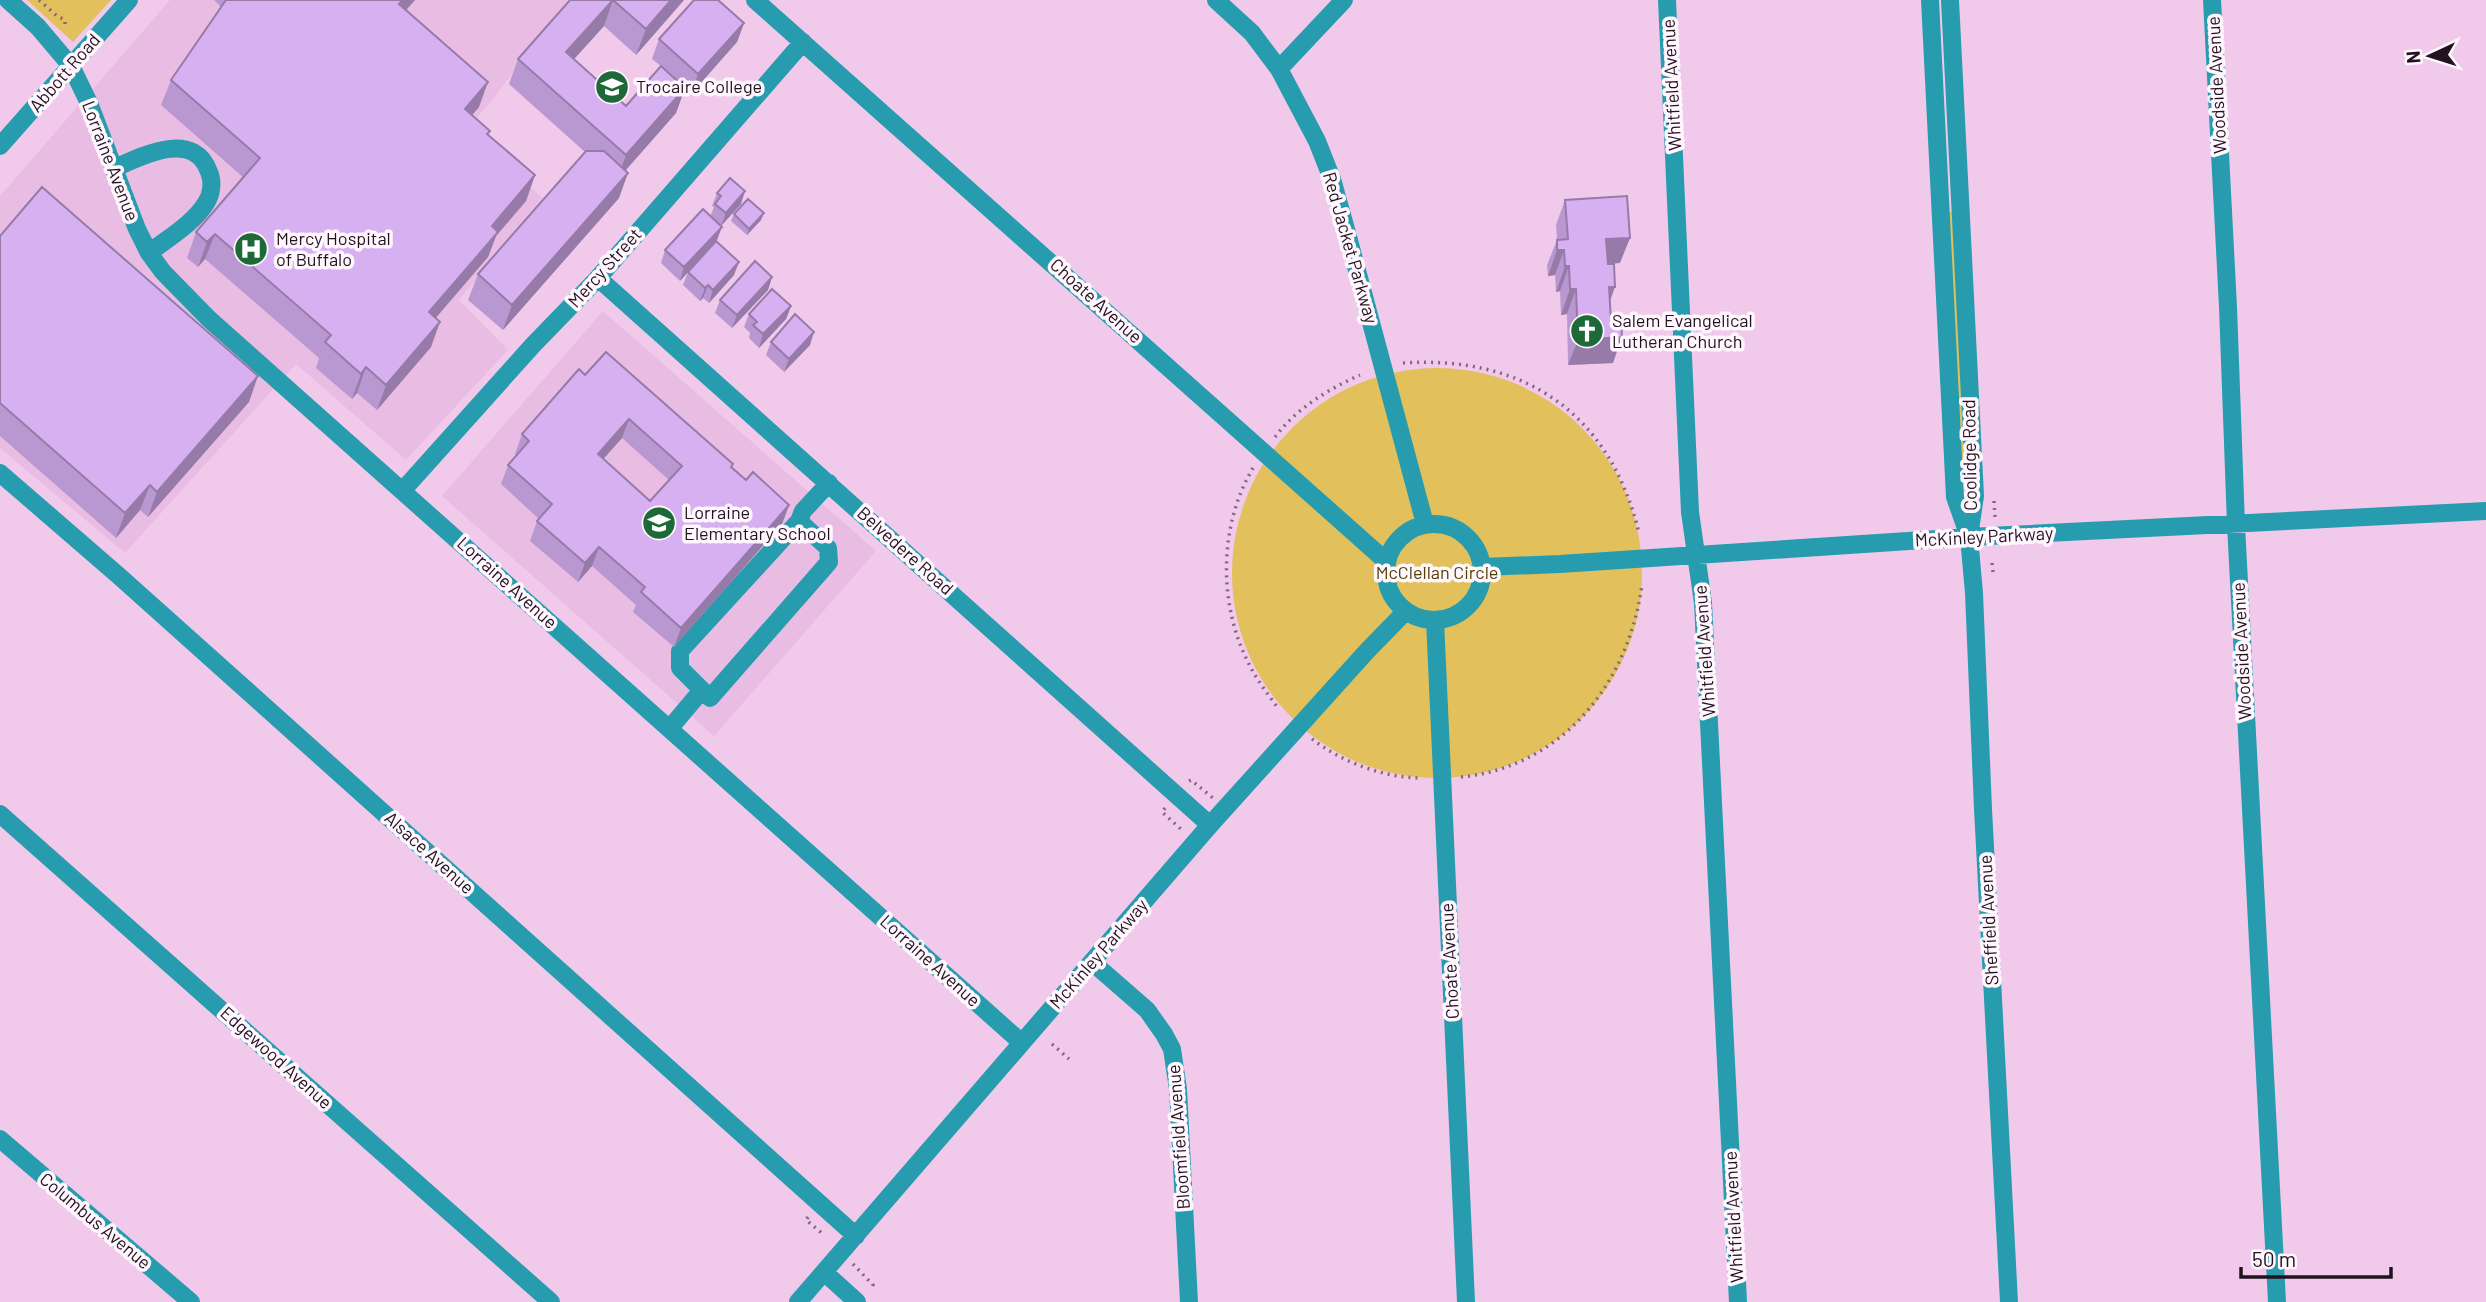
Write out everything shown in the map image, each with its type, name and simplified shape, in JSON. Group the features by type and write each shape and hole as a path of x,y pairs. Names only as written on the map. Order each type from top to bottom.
{"street":[{"name":"Lorraine Avenue","path":"8,0 38,26 71,66 89,103 137,229 149,253 163,272 209,319 1022,1043"},
{"name":"Abbott Road","path":"0,146 129,0"},
{"name":"Choate Avenue","path":"755,0 1387,562"},
{"name":"Red Jacket Parkway","path":"1216,0 1252,33 1279,69 1317,142 1332,179 1425,524"},
{"path":"1279,69 1344,0"},
{"name":"Whitfield Avenue","path":"1667,0 1690,512 1703,603 1738,1302"},
{"name":"Coolidge Road","path":"1930,0 1955,497 1969,537"},
{"name":"Coolidge Road","path":"1950,0 1975,496 1969,537"},
{"name":"Woodside Avenue","path":"2213,0 2236,525 2277,1302"},
{"name":"Mercy Street","path":"403,490 533,345 598,278 803,42"},
{"path":"115,168 157,150 178,148 197,154 208,166 212,187 207,202 184,226 149,253"},
{"path":"1939,189 1959,188"},
{"name":"Belvedere Road","path":"598,278 1210,825"},
{"name":"Alsace Avenue","path":"0,473 856,1236"},
{"path":"799,521 828,548 829,562 710,698 680,668 680,652 799,521 803,511 829,483"},
{"name":"McKinley Parkway","path":"1482,567 1697,556 1969,537 2486,511"},
{"path":"1425,524 1446,524 1462,532 1478,551 1482,567 1481,584 1470,604 1452,617 1435,620 1420,618 1406,611 1395,600 1388,586 1387,562 1391,550 1402,535 1425,524"},
{"name":"Sheffield Avenue","path":"1969,537 2009,1302"},
{"name":"McKinley Parkway","path":"798,1302 1210,825 1406,611"},
{"name":"Choate Avenue","path":"1435,620 1466,1302"},
{"path":"670,728 702,690"},
{"name":"Edgewood Avenue","path":"0,814 551,1302"},
{"name":"Bloomfield Avenue","path":"1092,962 1147,1010 1171,1049 1178,1089 1189,1302"},
{"name":"Columbus Avenue","path":"0,1139 191,1302"},
{"path":"824,1272 858,1302"}],"path":[{"path":"39,0 65,20 65,26"},
{"path":"1403,363 1435,361 1487,368 1524,382 1558,402 1596,438 1611,460 1633,508 1639,533"},
{"path":"1273,439 1296,414 1316,398 1360,375"},
{"path":"1254,466 1238,500 1231,527 1227,582 1230,609 1247,662 1278,708"},
{"path":"1456,777 1491,771 1515,762 1559,737 1596,702 1623,659 1639,610 1642,585"},
{"path":"1308,735 1340,756 1364,767 1389,774 1422,778"},
{"path":"1191,780 1209,795"},
{"path":"1162,812 1179,827"},
{"path":"1052,1044 1069,1059"},
{"path":"806,1220 824,1235"},
{"path":"857,1268 873,1285"}],"shaded area":[{"name":"Mercy Hospital of Buffalo","path":"170,0 568,0 490,103 465,131 544,199 459,300 508,350 406,460 296,364 125,553 0,448 0,196"},
{"name":"Lorraine Elementary School","path":"603,311 876,551 714,736 442,496"}],"green space":[{"path":"27,0 111,0 73,42"},
{"path":"1956,211 1968,458 1959,458 1947,212"},
{"name":"McClellan Circle","path":"1437,368 1477,372 1516,383 1551,402 1582,428 1608,459 1627,494 1638,533 1642,573 1638,613 1627,652 1608,687 1582,718 1551,744 1516,763 1477,774 1437,778 1397,774 1358,763 1323,744 1292,718 1266,687 1247,652 1236,613 1232,573 1236,533 1247,494 1266,459 1292,428 1323,402 1358,383 1397,372"}],"building":[{"path":"226,0 402,0 399,4 488,82 465,109 490,131 487,134 535,175 492,226 498,232 429,312 440,322 386,385 366,367 361,374 325,342 331,335 215,234 207,242 196,232 260,158 171,80"},
{"path":"570,0 613,0 566,52 626,106 661,66 685,88 626,155 518,59"},
{"path":"613,0 671,0 646,29"},
{"path":"694,0 718,0 744,23 698,74 659,39"},
{"path":"586,151 604,151 628,173 512,305 478,274"},
{"path":"730,178 745,191 726,213 715,204 721,196 717,193"},
{"path":"42,187 258,376 157,492 150,485 125,513 0,403 0,236"},
{"path":"1627,196 1630,238 1606,239 1608,264 1614,264 1615,287 1609,287 1611,321 1621,321 1622,337 1578,340 1576,289 1570,289 1569,266 1565,266 1564,250 1557,250 1557,240 1568,239 1565,200"},
{"path":"748,199 764,213 749,229 734,214"},
{"path":"703,209 722,227 684,267 665,250"},
{"path":"716,241 739,262 713,290 708,285 705,288 688,272"},
{"path":"755,261 772,277 737,315 720,300"},
{"path":"772,289 791,306 763,334 753,325 757,322 749,314"},
{"path":"795,314 814,332 789,359 771,342"},
{"path":"606,352 733,464 731,467 746,480 753,472 789,505 681,628 641,592 645,587 599,547 585,563 537,521 552,504 508,465 529,441 522,434 579,369 585,375","holes":["629,419 682,466 650,501 598,454"]}],"place":[{"name":"Trocaire College","path":"612,87"},
{"name":"Mercy Hospital of Buffalo","path":"251,249"},
{"name":"Salem Evangelical Lutheran Church","path":"1587,331"},
{"name":"Lorraine Elementary School","path":"659,523"}]}
